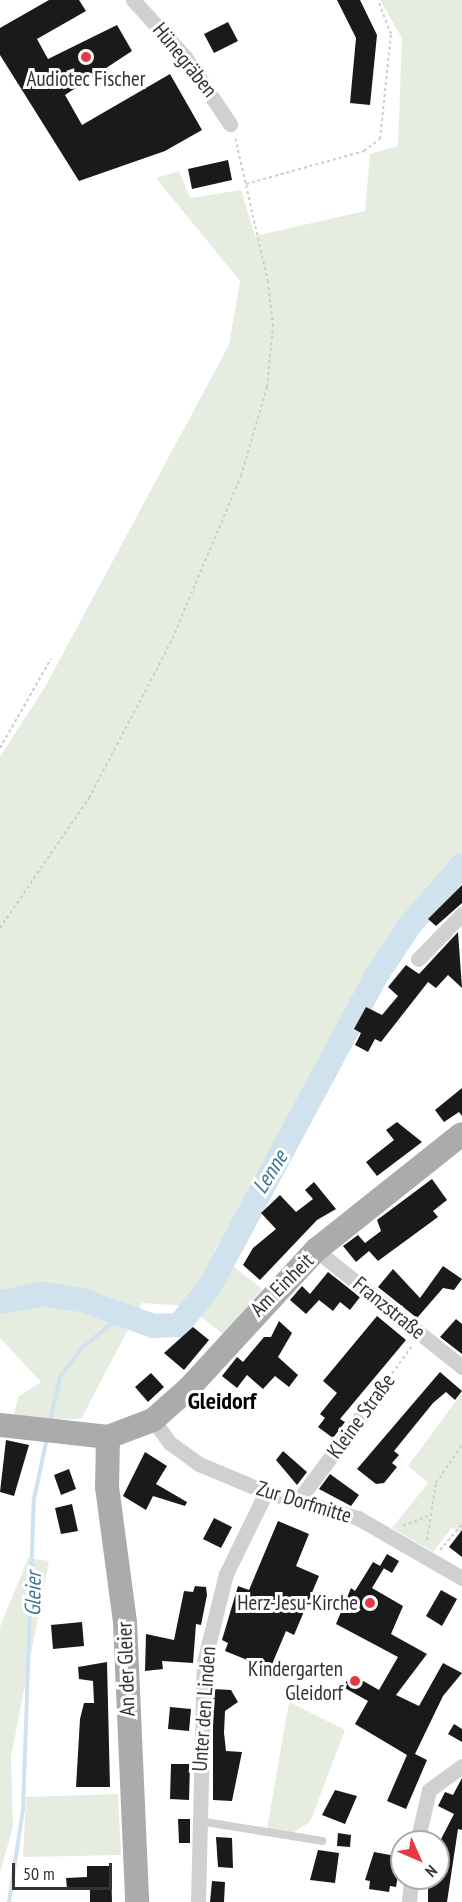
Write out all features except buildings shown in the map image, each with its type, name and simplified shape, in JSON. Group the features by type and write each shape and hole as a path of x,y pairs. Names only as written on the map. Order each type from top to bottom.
{"main road":[{"name":"Am Einheit","path":"108,1437 153,1420 189,1388 316,1250 462,1134"},
{"path":"0,1425 108,1437"},
{"name":"An der Gleier","path":"108,1437 107,1487 125,1622 137,1902"}],"street":[{"name":"Hünegräben","path":"133,0 185,57 230,124"},
{"path":"418,959 462,914"},
{"name":"Franzstraße","path":"316,1250 462,1367"},
{"name":"Kleine Straße","path":"300,1498 377,1395"},
{"name":"Zur Dorfmitte","path":"153,1420 185,1456 266,1492 300,1498 389,1532 462,1578"},
{"name":"Unter den Linden","path":"198,1902 198,1821 206,1650 226,1574 266,1492"},
{"path":"420,1830 429,1791 462,1766"}],"lane":[{"path":"198,1821 322,1841"}],"path":[{"path":"246,184 364,151 380,139 391,34 378,0"},
{"path":"0,928 89,798 185,612 241,476 272,360 268,282 230,124"},
{"path":"0,748 51,659"},
{"name":"Kleine Straße","path":"377,1395 421,1334"},
{"path":"430,1556 428,1516 436,1484 461,1455 462,1445"},
{"path":"389,1532 428,1516"},
{"path":"430,1556 462,1525"}],"shaded area":[{"path":"380,0 462,0 462,859 395,930 329,1046 293,1129 214,1251 262,1289 224,1335 188,1306 142,1303 81,1419 13,1419 18,1397 41,1382 0,1338 0,757 45,687 229,345 240,281 156,178 179,171 190,198 241,190 255,236 365,211 370,154 398,146 402,38"},
{"path":"462,1393 462,1534 452,1527 433,1552 392,1528 428,1483 408,1466"},
{"path":"28,1558 49,1561 11,1757 13,1827 0,1872 0,1627"},
{"path":"289,1702 345,1730 310,1822 294,1832 267,1829"},
{"path":"118,1794 121,1855 23,1857 26,1797"}],"waterway":[{"name":"Lenne","path":"0,1302 43,1294 82,1300 153,1326 179,1325 210,1286 375,978 410,925 462,865"},
{"name":"Gleier","path":"50,1421 60,1377 83,1347 123,1314"},
{"name":"Gleier","path":"9,1902 23,1809 34,1499 47,1438"}],"place":[{"name":"Audiotec Fischer","path":"86,57"},
{"name":"Herz-Jesu-Kirche","path":"370,1603"},
{"name":"Kindergarten Gleidorf","path":"355,1681"}],"district":[{"name":"Gleidorf","path":"222,1401"}]}
